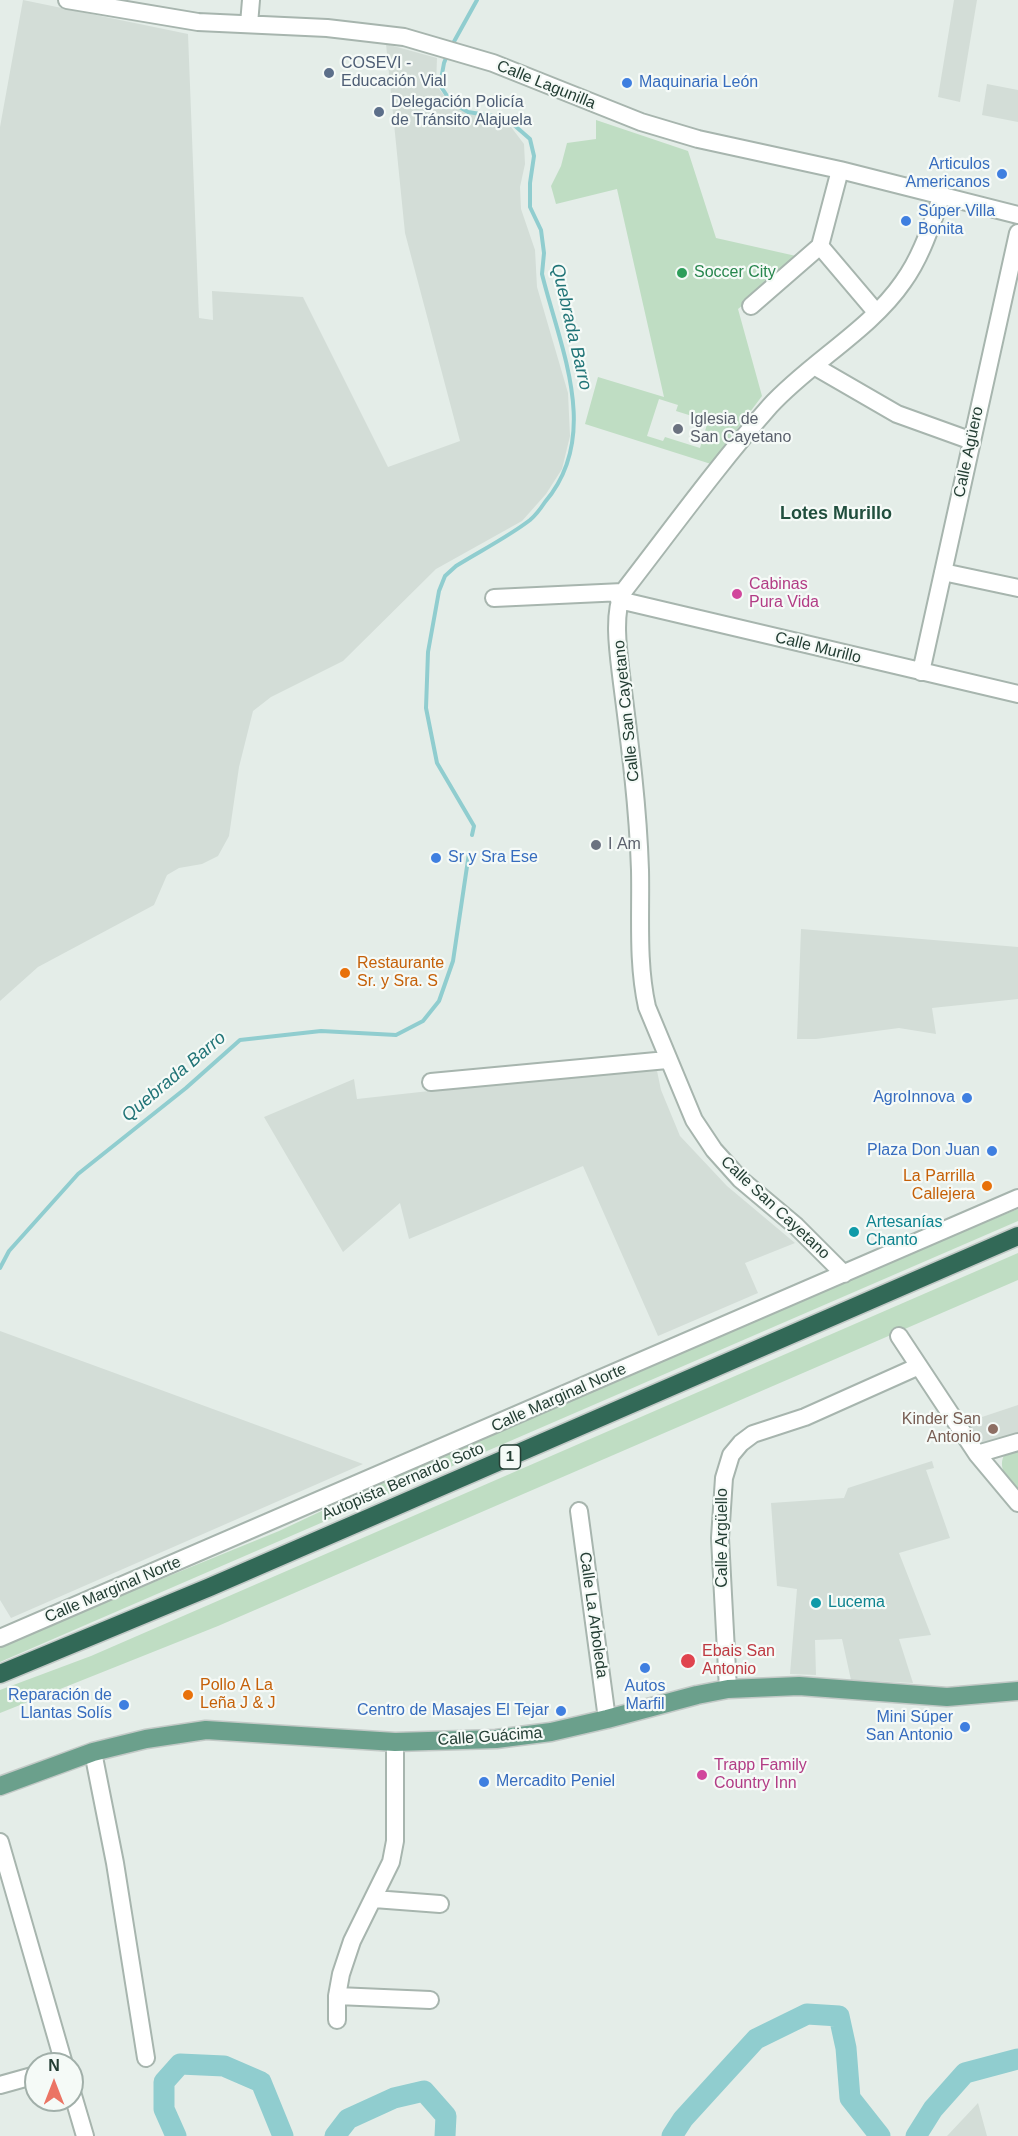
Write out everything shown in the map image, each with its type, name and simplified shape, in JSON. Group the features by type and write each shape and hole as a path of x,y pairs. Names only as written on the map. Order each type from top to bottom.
{"highway":[{"name":"Autopista Bernardo Soto","path":"0,1674 210,1587 1018,1236"}],"main road":[{"name":"Calle Guácima","path":"0,1786 93,1752 146,1739 206,1730 395,1742 496,1739 551,1732 728,1689 799,1686 947,1697 1018,1691"}],"street":[{"name":"Calle Lagunilla","path":"67,0 198,22 327,28 384,34 445,48 493,63 641,122 698,139 942,195 1018,215"},
{"path":"249,24 251,0"},
{"path":"751,306 820,246 840,171"},
{"path":"621,596 772,404 876,312 903,283 920,254 942,195"},
{"name":"Calle Agüero","path":"921,672 1018,233"},
{"path":"820,246 876,312"},
{"path":"814,366 897,414 972,441"},
{"path":"943,572 1018,588"},
{"name":"Calle Murillo","path":"494,598 621,596 921,672 1018,694"},
{"name":"Calle San Cayetano","path":"621,596 619,657 635,782 644,993 647,1007 694,1120 714,1150 740,1179 796,1226 844,1274"},
{"path":"431,1082 668,1060"},
{"name":"Calle Marginal Norte","path":"0,1638 1018,1198"},
{"path":"899,1336 977,1454 1018,1503"},
{"name":"Calle Argüello","path":"728,1689 720,1538 724,1478 731,1455 753,1434 804,1417 919,1366"},
{"path":"977,1454 1018,1442"},
{"name":"Calle La Arboleda","path":"579,1511 607,1719"},
{"path":"337,2020 340,1974 352,1941 391,1862 394,1841 395,1742"},
{"path":"93,1752 115,1863 146,2058"},
{"path":"0,1842 61,2052"},
{"path":"374,1899 440,1904"},
{"path":"337,1996 430,2000"},
{"path":"0,2085 24,2078"},
{"path":"78,2112 85,2136"}],"shaded area":[{"path":"23,0 188,34 199,318 213,320 212,291 303,297 388,467 460,441 405,233 386,44 437,58 436,85 450,103 468,114 485,116 511,127 524,144 525,164 520,187 521,209 535,250 537,287 568,393 570,436 562,469 546,494 522,521 436,569 343,661 271,697 253,711 239,767 229,836 218,856 202,864 179,868 167,875 154,905 38,967 0,1001 0,127"},
{"path":"954,0 977,0 960,102 938,97"},
{"path":"987,84 1018,90 1018,122 982,115"},
{"path":"801,929 1018,947 1018,999 932,1008 936,1034 899,1028 816,1039 797,1039"},
{"path":"656,1066 661,1090 680,1136 727,1186 795,1243 745,1263 758,1293 658,1336 583,1166 409,1239 400,1203 343,1252 264,1117 354,1079 357,1099"},
{"path":"0,1331 363,1464 11,1618 0,1600"},
{"name":"Kinder San Antonio","path":"1018,1405 1018,1434 986,1443 979,1441 964,1423"},
{"path":"932,1461 934,1468 926,1470 950,1538 899,1553 931,1635 899,1639 913,1683 851,1680 842,1639 815,1640 816,1675 790,1674 797,1589 777,1586 771,1503 844,1498 848,1488"},
{"path":"978,2103 987,2136 947,2136"}],"green space":[{"name":"Soccer City","path":"596,120 688,151 716,238 796,256 799,260 738,309 762,396 711,464 585,424 598,377 664,397 617,189 556,204 551,186 561,166 567,143 596,139","holes":["659,399 678,405 676,411 708,421 700,448 665,437 663,441 647,436"]},
{"path":"1018,1209 1018,1221 0,1662 0,1645 279,1531 441,1455 897,1258"},
{"path":"1018,1253 1018,1280 218,1626 0,1713 0,1690 91,1656"},
{"path":"1018,1449 1018,1493 1004,1474 1002,1463 1006,1452"}],"waterway":[{"name":"Quebrada Barro","path":"451,47 477,0"},
{"name":"Quebrada Barro","path":"448,53 440,85 451,102 468,112 506,118 530,139 534,156 530,183 530,207 541,230 544,253 542,274 566,361 572,391 574,420 571,449 562,476 538,511 513,532 456,566 445,576 439,591 428,652 426,708 437,763 474,826 472,835"},
{"name":"Quebrada Barro","path":"0,1268 9,1251 78,1174 186,1088 240,1040 321,1031 396,1035 423,1021 439,1001 453,961 469,853"},
{"path":"672,2136 683,2119 756,2039 807,2014 839,2016 846,2048 850,2098 880,2136"},
{"path":"916,2136 933,2109 965,2073 1018,2059"},
{"path":"176,2136 164,2109 164,2082 180,2064 224,2066 261,2082 283,2136"},
{"path":"335,2136 348,2119 394,2098 424,2091 446,2116 445,2136"}],"place":[{"name":"COSEVI - Educación Vial","path":"329,73"},
{"name":"Maquinaria León","path":"627,83"},
{"name":"Delegación Policía de Tránsito Alajuela","path":"379,112"},
{"name":"Articulos Americanos","path":"1002,174"},
{"name":"Súper Villa Bonita","path":"906,221"},
{"name":"Soccer City","path":"682,273"},
{"name":"Iglesia de San Cayetano","path":"678,429"},
{"name":"Cabinas Pura Vida","path":"737,594"},
{"name":"I Am","path":"596,845"},
{"name":"Sr y Sra Ese","path":"436,858"},
{"name":"Restaurante Sr. y Sra. S","path":"345,973"},
{"name":"AgroInnova","path":"967,1098"},
{"name":"Plaza Don Juan","path":"992,1151"},
{"name":"La Parrilla Callejera","path":"987,1186"},
{"name":"Artesanías Chanto","path":"854,1232"},
{"name":"Kinder San Antonio","path":"993,1429"},
{"name":"Lucema","path":"816,1603"},
{"name":"Ebais San Antonio","path":"688,1661"},
{"name":"Autos Marfil","path":"645,1668"},
{"name":"Pollo A La Leña J & J","path":"188,1695"},
{"name":"Reparación de Llantas Solís","path":"124,1705"},
{"name":"Centro de Masajes El Tejar","path":"561,1711"},
{"name":"Mini Súper San Antonio","path":"965,1727"},
{"name":"Trapp Family Country Inn","path":"702,1775"},
{"name":"Mercadito Peniel","path":"484,1782"}],"district":[{"name":"Lotes Murillo","path":"836,514"}]}
